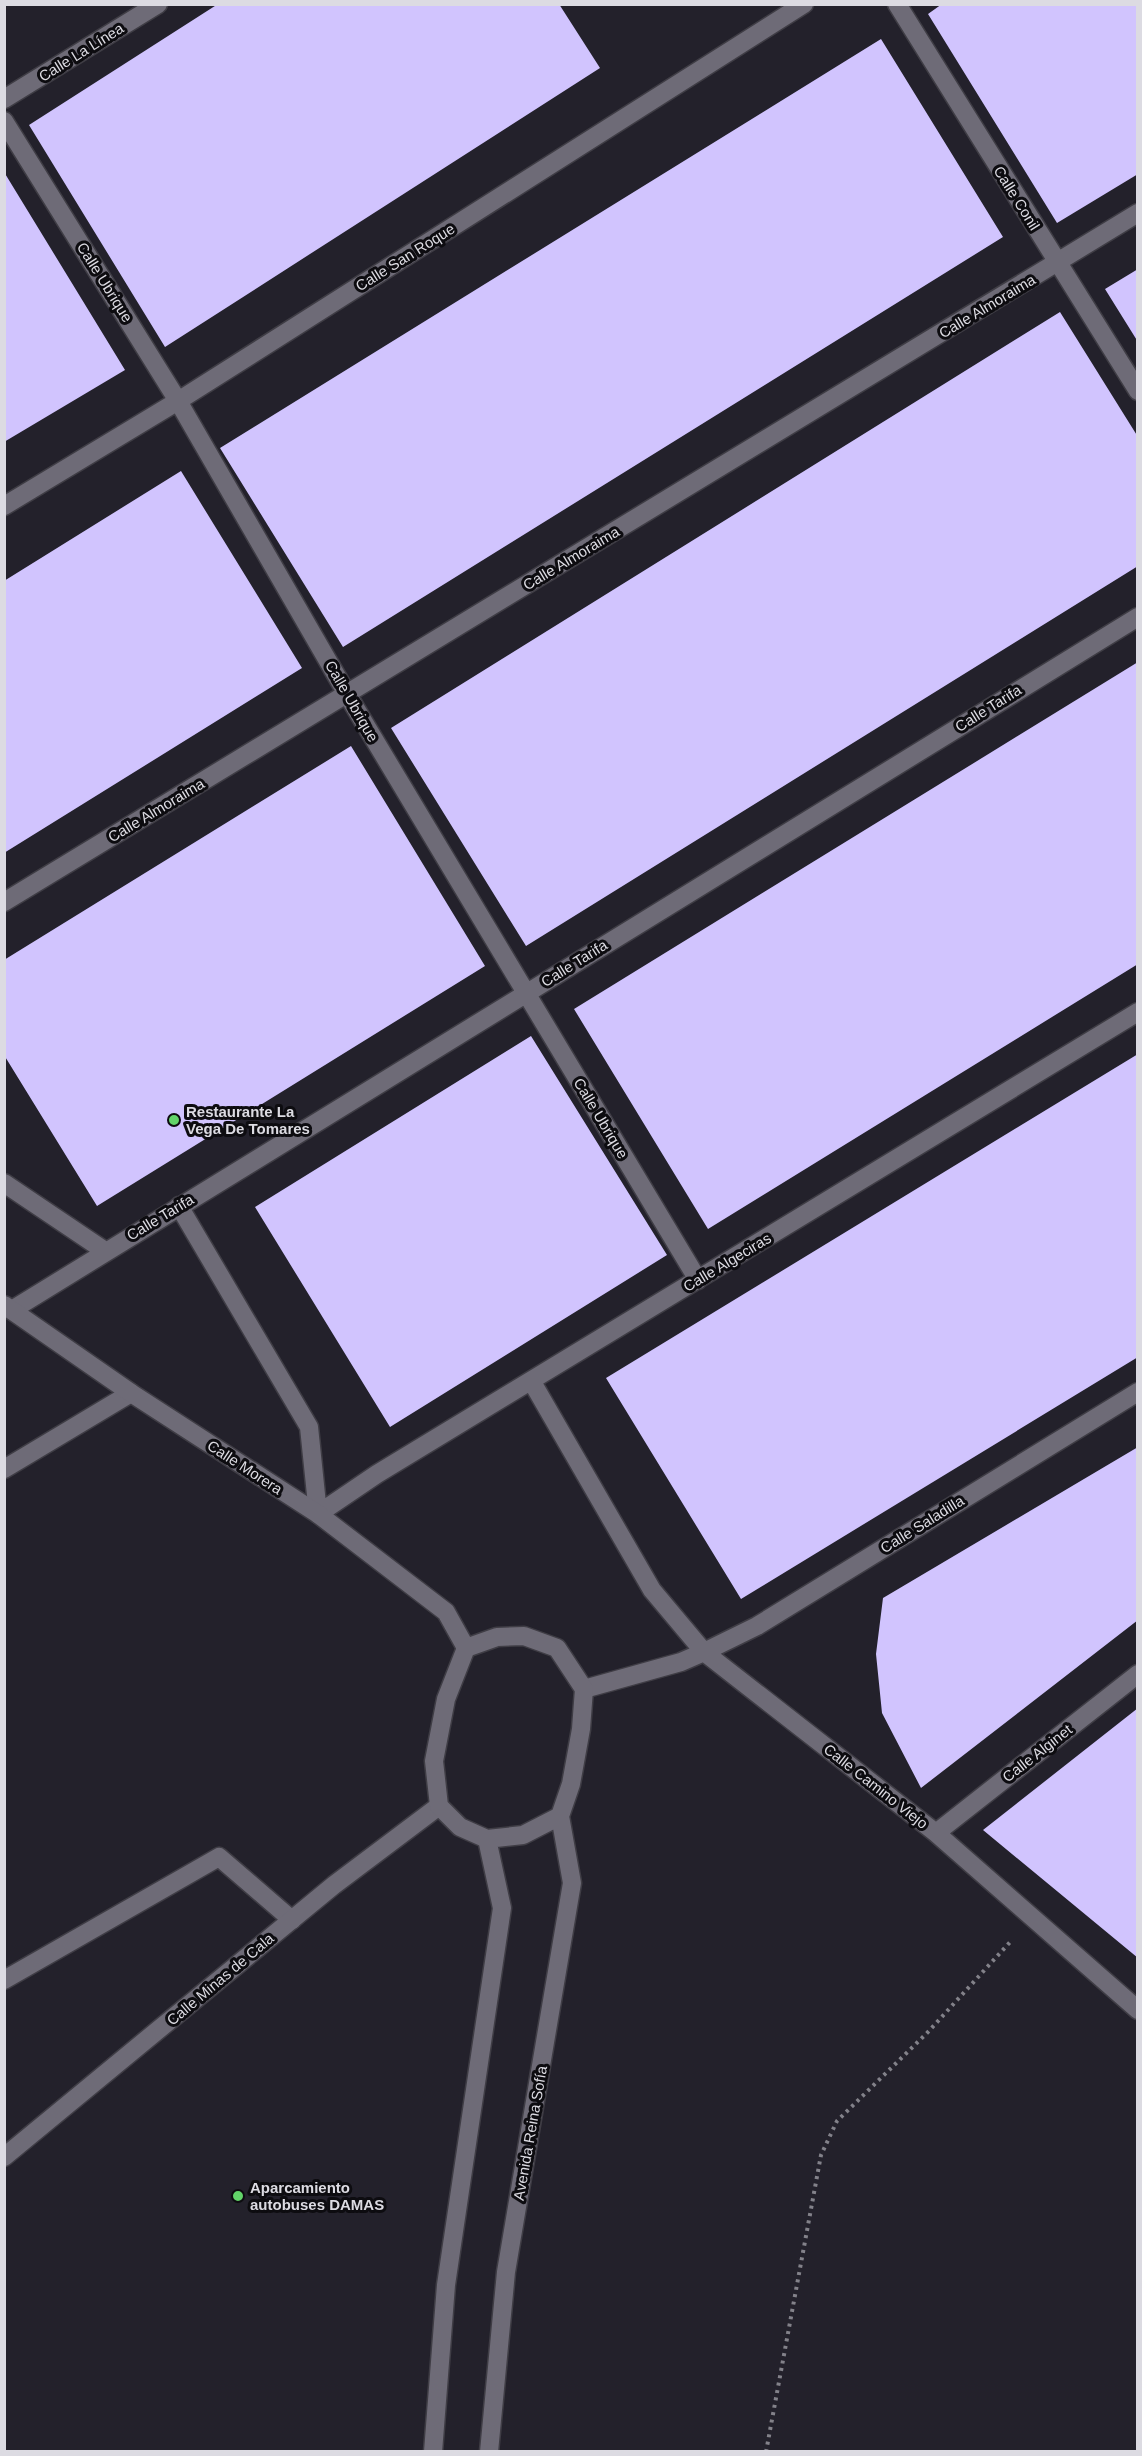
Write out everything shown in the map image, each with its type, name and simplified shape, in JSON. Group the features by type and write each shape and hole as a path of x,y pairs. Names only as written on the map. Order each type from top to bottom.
{"street":[{"name":"Calle La Línea","path":"4,99 158,4"},
{"name":"Calle San Roque","path":"4,506 178,401 804,4"},
{"name":"Calle Conil","path":"897,4 1137,392"},
{"name":"Calle Ubrique","path":"4,122 178,401 347,694 698,1280"},
{"name":"Calle Almoraima","path":"4,902 1137,213"},
{"name":"Calle Tarifa","path":"8,1308 179,1206 1137,617"},
{"name":"Calle Algeciras","path":"318,1514 377,1474 532,1382 1137,1012"},
{"path":"4,1184 105,1251"},
{"path":"179,1206 309,1427 318,1514"},
{"name":"Calle Morera","path":"8,1308 131,1393 318,1514 446,1612 466,1648"},
{"name":"Calle Camino Viejo","path":"532,1382 652,1590 704,1652 936,1833 1137,2010"},
{"name":"Calle Saladilla","path":"704,1652 757,1626 1137,1392"},
{"path":"4,1469 131,1393"},
{"path":"524,1636 556,1648 584,1689 581,1729 573,1773 560,1816 523,1835 487,1839 460,1827 439,1806 434,1761 446,1699 466,1648 497,1637 524,1636"},
{"path":"584,1689 681,1662 704,1652"},
{"name":"Calle Alginet","path":"936,1833 1137,1674"},
{"name":"Calle Minas de Cala","path":"4,2157 334,1885 439,1806"},
{"name":"Avenida Reina Sofía","path":"489,2451 506,2272 572,1883 560,1816"},
{"path":"434,2451 446,2285 502,1908 487,1839"},
{"path":"4,1980 219,1857 292,1920"}],"path":[{"path":"766,2451 821,2155 837,2121 928,2032 1032,1918"}],"building":[{"path":"218,4 559,4 600,68 165,347 29,125"},
{"path":"942,4 1138,4 1138,174 1057,223 928,14"},
{"path":"881,39 1003,237 343,647 220,448"},
{"path":"4,172 125,370 4,442"},
{"path":"1138,269 1138,342 1105,289"},
{"path":"1060,312 1138,437 1138,566 526,946 391,728"},
{"path":"181,471 302,668 4,853 4,581"},
{"path":"1138,662 1138,964 708,1229 574,1009"},
{"path":"351,746 485,966 97,1206 4,1055 4,960"},
{"path":"531,1036 667,1255 390,1427 255,1207"},
{"path":"1138,1054 1138,1357 741,1599 606,1378"},
{"path":"1138,1447 1138,1620 921,1788 882,1713 876,1654 883,1598"},
{"path":"1138,1708 1138,1958 983,1830"}],"place":[{"name":"Restaurante La Vega De Tomares","path":"174,1120"},
{"name":"Aparcamiento autobuses DAMAS","path":"238,2196"}]}
